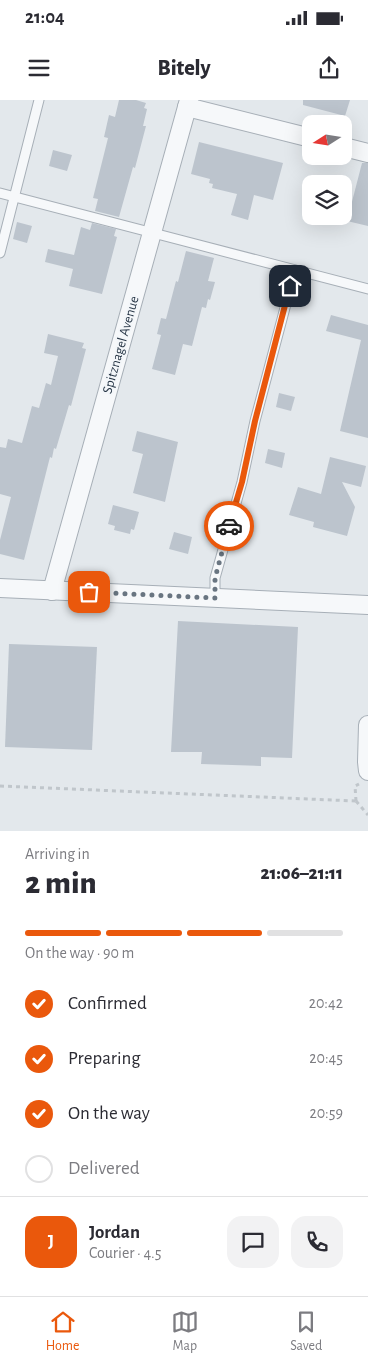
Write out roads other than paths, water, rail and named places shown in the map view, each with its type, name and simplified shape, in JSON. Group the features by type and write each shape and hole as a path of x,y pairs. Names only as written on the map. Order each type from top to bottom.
{"street":[{"path":"188,103 302,135"},
{"name":"Spitznagel Avenue","path":"52,591 188,103"},
{"path":"352,149 368,153"},
{"path":"0,588 368,605"},
{"path":"365,770 368,725"}],"lane":[{"path":"0,253 39,100"},
{"path":"0,194 368,289"},
{"path":"215,598 215,578 242,482 255,421 294,270"}]}
